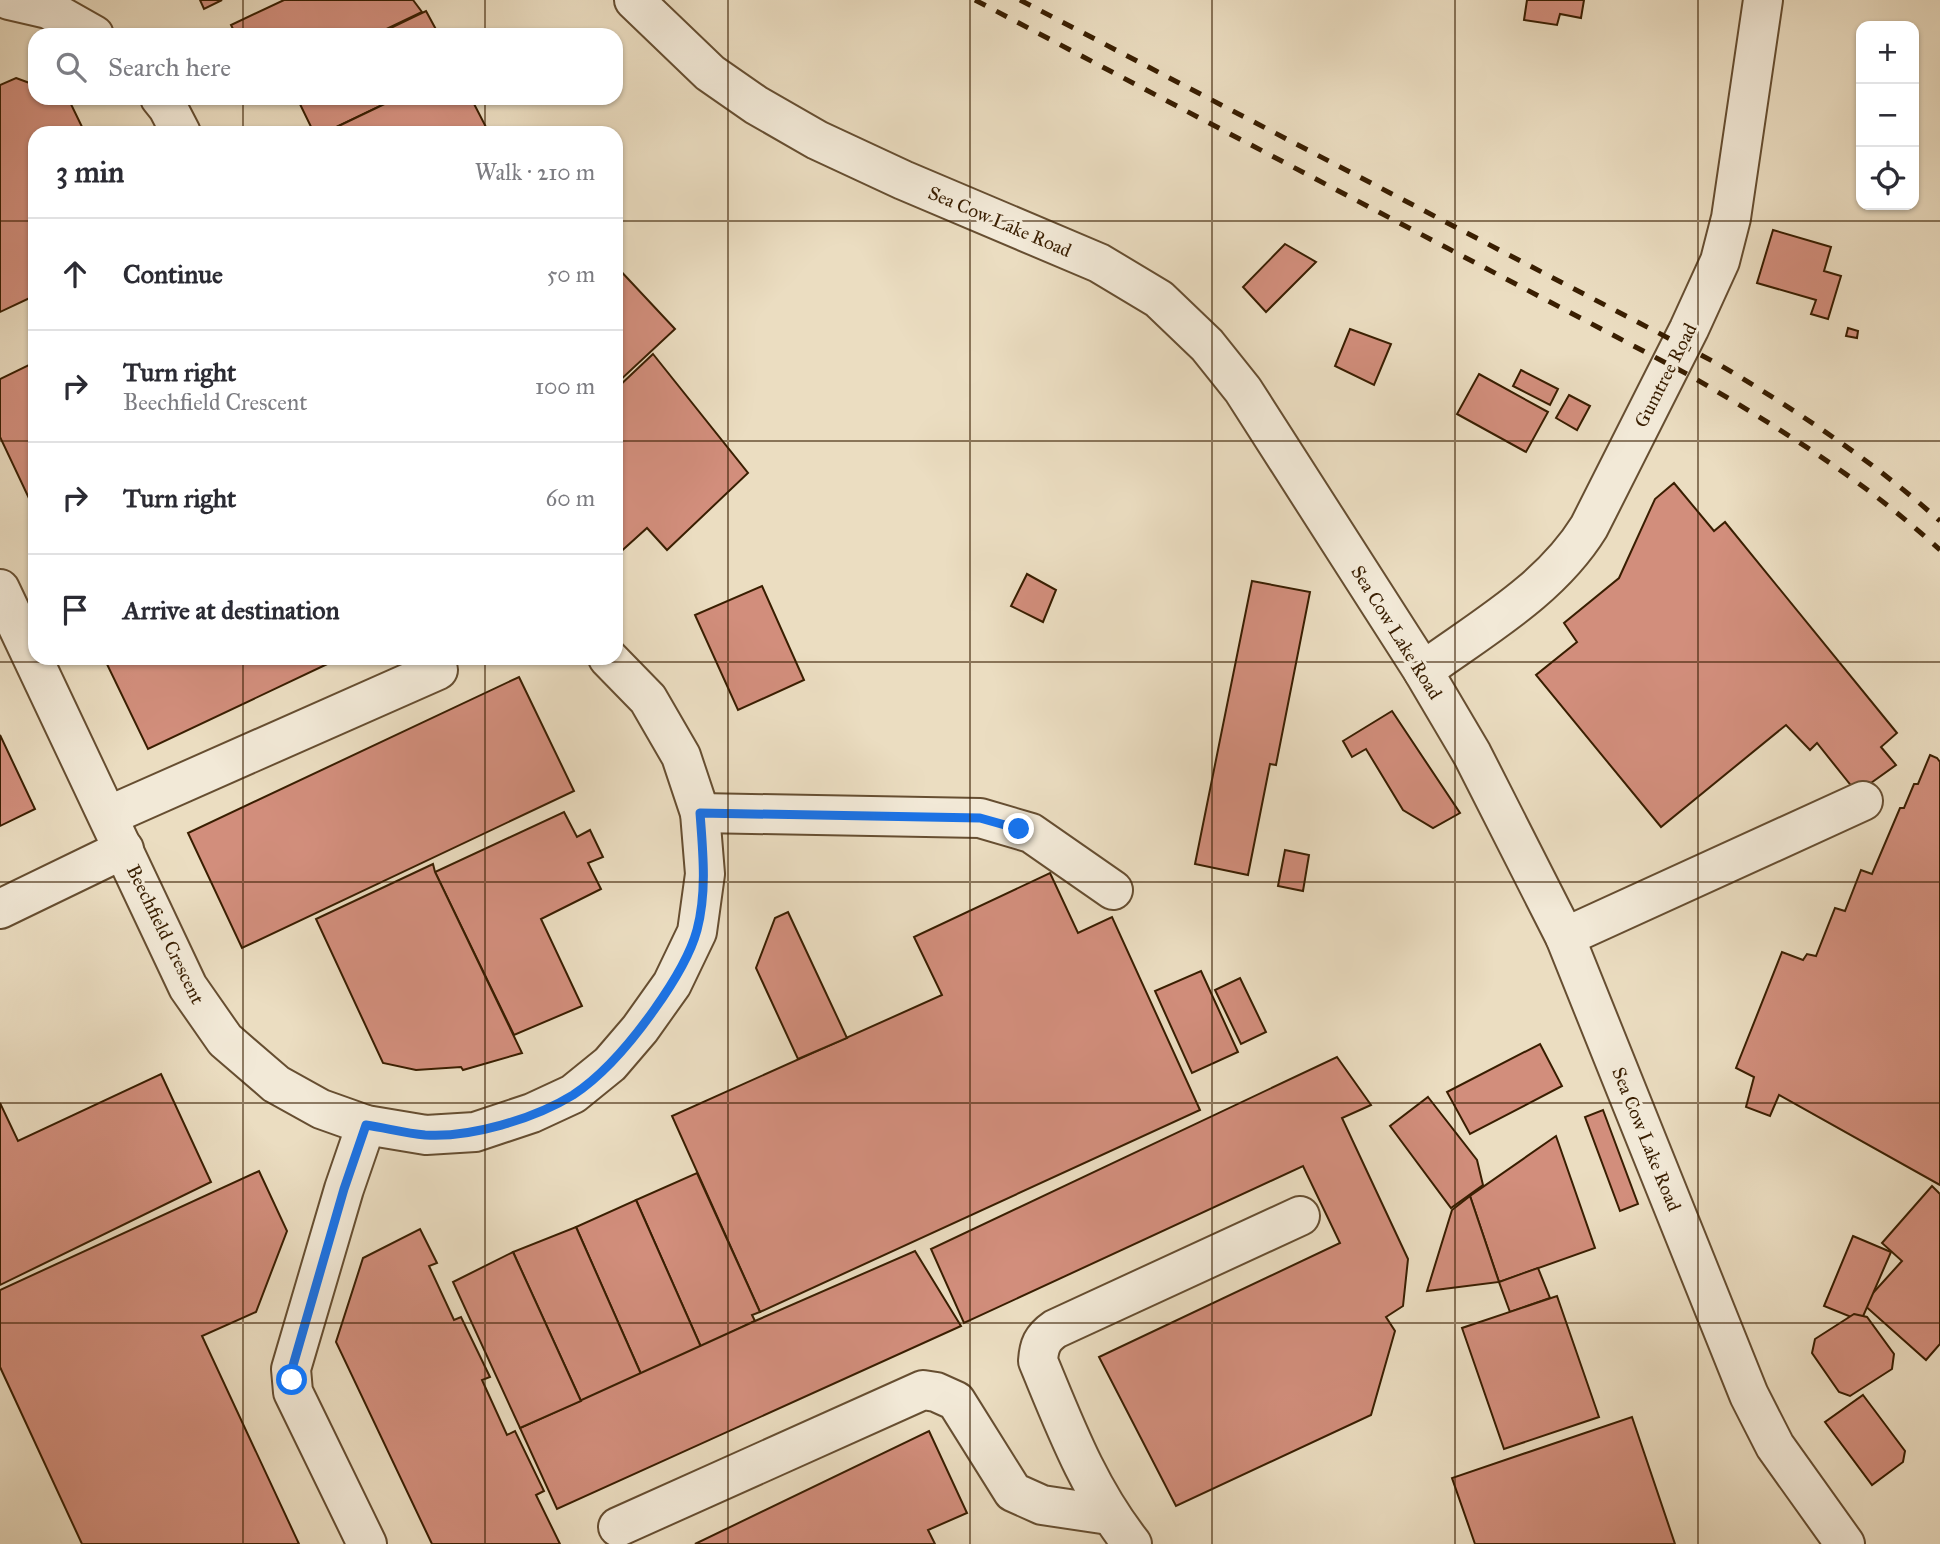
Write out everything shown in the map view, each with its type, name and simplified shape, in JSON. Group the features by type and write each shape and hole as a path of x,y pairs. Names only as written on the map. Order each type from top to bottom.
{"street":[{"path":"9,0 48,9 82,28"},
{"name":"Sea Cow Lake Road","path":"634,0 710,73 755,105 817,140 903,180 1099,263 1159,299 1208,345 1242,390 1423,671 1472,754 1565,937 1749,1395 1775,1446 1845,1544"},
{"name":"Gumtree Road","path":"1423,671 1544,583 1574,552 1589,527 1720,261 1731,218 1763,0"},
{"path":"166,105 177,126"},
{"name":"Beechfield Crescent","path":"0,589 28,648"},
{"name":"Beechfield Crescent","path":"36,665 188,987 225,1040 276,1084 321,1109 366,1125 426,1135 475,1132 532,1113 573,1094 610,1064 640,1029 672,984 697,932 705,874 700,813 681,757 648,699 615,665"},
{"path":"0,909 116,833 438,670"},
{"path":"1565,937 1863,802"},
{"path":"700,813 980,818 1031,833 1113,890"},
{"path":"366,1125 344,1189 292,1369 293,1392 367,1544"},
{"path":"1121,1530 1079,1459 1038,1361 1039,1348 1046,1336 1300,1216"},
{"path":"618,1527 923,1390 936,1392 956,1401 1013,1492 1042,1505 1121,1530"}],"building":[{"path":"200,0 222,0 204,9"},
{"path":"284,0 413,0 422,12 389,28 232,28 231,25"},
{"path":"1527,0 1584,0 1581,18 1560,14 1557,25 1524,20"},
{"path":"426,11 435,28 391,28"},
{"path":"16,78 28,82 28,105 71,105 82,126 28,126 28,299 0,312 0,85"},
{"path":"300,105 382,105 339,126 311,126"},
{"path":"382,105 475,105 485,126 339,126"},
{"path":"1773,230 1831,247 1824,271 1841,276 1828,319 1811,314 1816,300 1757,283"},
{"path":"1285,244 1316,262 1266,312 1243,287"},
{"path":"623,273 675,329 623,377"},
{"path":"1848,328 1858,331 1857,338 1846,336"},
{"path":"1350,329 1391,344 1374,385 1335,366"},
{"path":"653,354 748,473 667,550 647,528 623,550 623,382"},
{"path":"28,365 28,496 0,437 0,379"},
{"path":"1521,370 1558,389 1550,405 1513,386"},
{"path":"1479,374 1548,412 1526,452 1457,414"},
{"path":"1569,395 1590,406 1577,430 1556,418"},
{"path":"1674,483 1714,531 1725,522 1897,733 1881,747 1896,765 1857,793 1817,743 1810,750 1786,725 1661,827 1536,675 1577,642 1564,623 1619,578 1655,499"},
{"path":"1027,574 1056,590 1043,622 1011,606"},
{"path":"1252,581 1310,592 1276,765 1270,764 1248,875 1195,864"},
{"path":"762,586 804,680 738,710 695,615"},
{"path":"107,665 325,665 148,749"},
{"path":"519,677 574,791 242,948 188,833"},
{"path":"1392,711 1460,813 1433,828 1403,810 1366,749 1352,757 1343,741"},
{"path":"0,735 35,809 0,826"},
{"path":"1930,755 1940,762 1940,1185 1779,1095 1770,1116 1746,1107 1754,1077 1736,1068 1782,952 1803,960 1807,954 1816,956 1835,908 1845,911 1861,870 1872,874 1900,808 1904,808 1914,784 1918,784"},
{"path":"564,812 577,837 590,830 603,857 588,863 601,889 541,919 582,1006 514,1035 435,872"},
{"path":"1285,850 1309,855 1303,891 1278,886"},
{"path":"433,864 522,1053 463,1070 461,1067 416,1070 383,1063 316,919"},
{"path":"1050,873 1078,933 1112,917 1200,1110 760,1312 672,1116 942,995 914,937"},
{"path":"788,912 847,1038 798,1059 756,968 775,918"},
{"path":"1201,971 1238,1052 1192,1073 1155,991"},
{"path":"1240,978 1266,1032 1241,1044 1215,990"},
{"path":"1540,1044 1562,1086 1470,1134 1447,1092"},
{"path":"1337,1057 1371,1105 1342,1118 1408,1259 1403,1306 1386,1317 1395,1331 1371,1415 1176,1506 1099,1357 1340,1243 1303,1166 964,1323 931,1249"},
{"path":"161,1074 211,1182 0,1285 0,1103 18,1141"},
{"path":"1428,1097 1477,1160 1483,1185 1451,1208 1390,1126"},
{"path":"1603,1110 1638,1204 1620,1211 1585,1117"},
{"path":"1556,1136 1595,1248 1499,1282 1470,1196"},
{"path":"259,1171 287,1231 256,1312 202,1336 299,1544 82,1544 0,1367 0,1290"},
{"path":"697,1173 760,1312 752,1315 755,1321 701,1347 636,1200"},
{"path":"1932,1186 1940,1194 1940,1344 1926,1360 1863,1304 1902,1261 1882,1243"},
{"path":"1470,1196 1499,1282 1427,1291 1452,1210"},
{"path":"636,1200 701,1347 641,1374 576,1227"},
{"path":"576,1227 641,1374 581,1401 513,1252"},
{"path":"420,1229 437,1263 429,1266 454,1320 461,1317 490,1377 482,1380 507,1435 515,1431 544,1491 536,1495 560,1544 432,1544 336,1342 363,1258"},
{"path":"1853,1236 1891,1252 1861,1321 1824,1306"},
{"path":"915,1251 961,1326 557,1509 520,1428"},
{"path":"513,1252 581,1401 520,1428 453,1282"},
{"path":"1538,1268 1550,1298 1510,1312 1499,1282"},
{"path":"1557,1296 1599,1417 1504,1449 1462,1328"},
{"path":"1854,1314 1867,1317 1894,1354 1892,1369 1850,1396 1839,1392 1812,1353 1815,1339"},
{"path":"1863,1395 1905,1451 1903,1462 1872,1485 1825,1422"},
{"path":"1632,1417 1675,1544 1475,1544 1452,1478"},
{"path":"929,1431 967,1513 928,1530 935,1544 695,1544"}],"railway":[{"path":"975,0 1689,375 1755,414 1851,478 1940,550"},
{"path":"1020,0 1720,365 1834,438 1940,521"}],"route":[{"path":"292,1380 292,1369 344,1189 366,1125 426,1135 475,1132 532,1113 573,1094 610,1064 640,1029 672,984 697,932 705,874 700,813 980,818 1019,829"}]}
